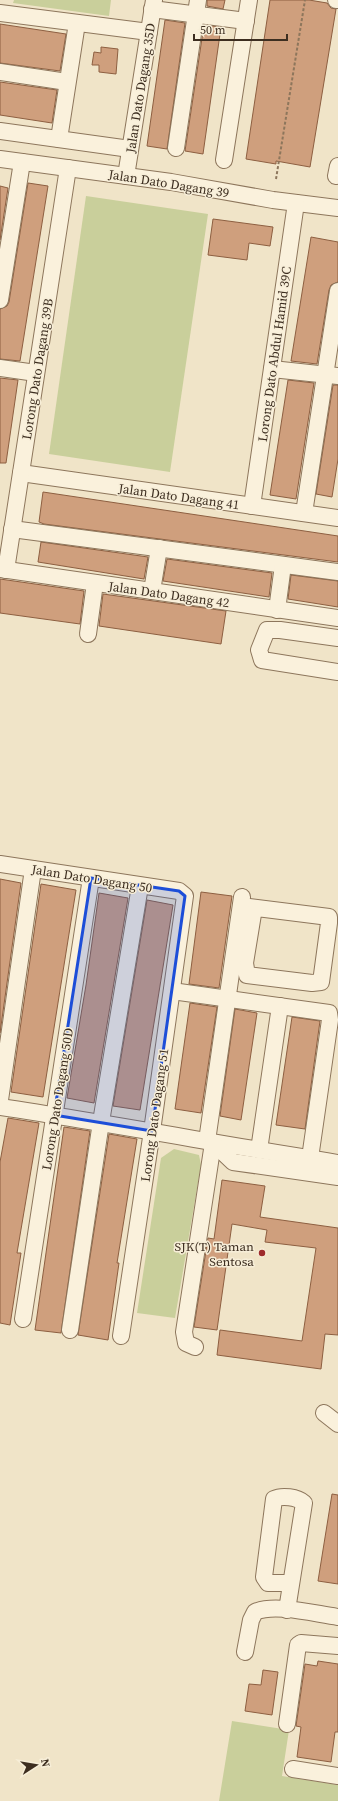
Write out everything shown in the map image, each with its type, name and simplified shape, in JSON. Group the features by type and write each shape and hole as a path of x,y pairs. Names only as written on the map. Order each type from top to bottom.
{"street":[{"path":"2,0 0,13 149,32"},
{"path":"224,160 249,0"},
{"path":"153,5 197,7 246,21"},
{"name":"Jalan Dato Dagang 35D","path":"126,176 153,5"},
{"path":"176,148 197,7"},
{"path":"60,139 67,82 77,23"},
{"path":"0,72 67,82"},
{"path":"0,131 130,149"},
{"name":"Jalan Dato Dagang 39","path":"0,159 126,176 296,203 338,208"},
{"path":"0,300 22,162"},
{"name":"Lorong Dato Dagang 39B","path":"3,570 12,529 68,168"},
{"name":"Lorong Dato Abdul Hamid 39C","path":"252,506 296,203"},
{"path":"304,513 331,375 338,291"},
{"path":"0,368 36,373"},
{"path":"272,369 331,375"},
{"name":"Jalan Dato Dagang 41","path":"21,473 338,518"},
{"path":"12,529 338,572"},
{"path":"152,591 159,548"},
{"path":"283,565 274,609 259,650 262,660 338,672"},
{"name":"Jalan Dato Dagang 42","path":"3,570 338,618"},
{"path":"88,634 95,583"},
{"path":"267,630 280,630 338,638"},
{"name":"Jalan Dato Dagang 50","path":"0,864 179,891 183,893"},
{"path":"0,1100 33,869"},
{"name":"Lorong Dato Dagang 50D","path":"23,1319 91,878"},
{"path":"70,1330 101,1122 140,886"},
{"name":"Lorong Dato Dagang 51","path":"121,1336 172,991 185,896 183,893"},
{"path":"245,904 329,917 321,982 312,983 247,975 245,963 245,904"},
{"path":"195,1347 186,1343 184,1332 228,999 245,904"},
{"path":"172,991 329,1013 330,1020 310,1158"},
{"path":"259,1150 280,1006"},
{"path":"0,1107 101,1122 338,1163"},
{"path":"210,1142 233,1162 338,1177"},
{"path":"324,1413 338,1424"},
{"path":"288,1610 304,1503 299,1499 278,1497 274,1499 264,1577 268,1583 291,1583"},
{"path":"245,1652 251,1620 255,1612 263,1608 338,1617"},
{"path":"287,1724 298,1645 301,1643 338,1646"},
{"path":"293,1770 338,1776"}],"path":[{"path":"276,179 305,0"}],"highlighted area":[{"path":"91,878 179,891 185,896 152,1131 54,1115"}],"green space":[{"path":"14,0 111,0 109,16 13,3"},
{"path":"86,196 208,214 170,472 49,454"},
{"path":"174,1149 199,1155 201,1165 175,1318 137,1313 161,1158"},
{"path":"232,1721 289,1730 282,1776 338,1785 338,1801 219,1801"}],"building":[{"path":"207,0 225,0 223,9 207,6"},
{"path":"270,0 309,0 327,3 331,8 336,9 310,167 276,161 276,164 246,159"},
{"path":"165,20 185,23 167,149 147,146"},
{"path":"0,24 66,34 60,71 0,63"},
{"path":"204,25 221,27 203,154 185,151"},
{"path":"101,47 118,49 116,74 99,72 99,65 92,65 94,52 101,53"},
{"path":"0,82 57,90 52,123 0,115"},
{"path":"28,183 48,186 20,361 0,359 0,309 7,306 9,302"},
{"path":"0,186 8,188 0,240"},
{"path":"213,219 273,227 270,246 249,243 247,260 208,255"},
{"path":"311,237 338,242 338,282 331,285 329,290 317,364 291,361"},
{"path":"0,378 18,380 6,463 0,463"},
{"path":"288,380 314,383 296,499 270,495"},
{"path":"333,385 338,385 338,459 332,497 316,494"},
{"path":"43,492 338,536 338,562 44,524 39,522"},
{"path":"41,542 148,557 144,579 38,562"},
{"path":"167,559 272,573 269,597 163,581"},
{"path":"291,575 338,581 338,607 288,599"},
{"path":"0,579 84,591 80,624 0,613"},
{"path":"103,594 226,611 221,644 99,626"},
{"path":"0,879 21,883 0,1033"},
{"path":"41,884 76,890 43,1097 11,1092"},
{"path":"201,892 232,896 219,988 189,984"},
{"path":"99,893 128,898 94,1103 67,1098 86,985"},
{"path":"147,900 173,905 140,1110 113,1106"},
{"path":"190,1003 217,1007 201,1113 175,1109"},
{"path":"235,1009 257,1013 241,1120 220,1116"},
{"path":"292,1017 320,1021 305,1129 276,1125"},
{"path":"8,1118 39,1123 17,1253 21,1253 10,1325 0,1323 0,1162"},
{"path":"64,1127 90,1131 61,1333 35,1330"},
{"path":"109,1134 137,1139 117,1263 119,1263 108,1340 78,1335"},
{"path":"222,1180 265,1186 260,1217 338,1228 338,1335 325,1334 321,1369 217,1355 220,1330 302,1341 316,1248 265,1242 267,1230 232,1224 217,1330 194,1327 208,1238 214,1239"},
{"path":"332,1494 338,1495 338,1584 318,1581"},
{"path":"318,1661 338,1664 338,1732 335,1732 331,1762 297,1757 301,1727 296,1726 305,1664 317,1666"},
{"path":"263,1670 278,1672 272,1715 245,1711 249,1684 261,1685"}],"place":[{"name":"SJK(T) Taman Sentosa","path":"262,1253"}]}
